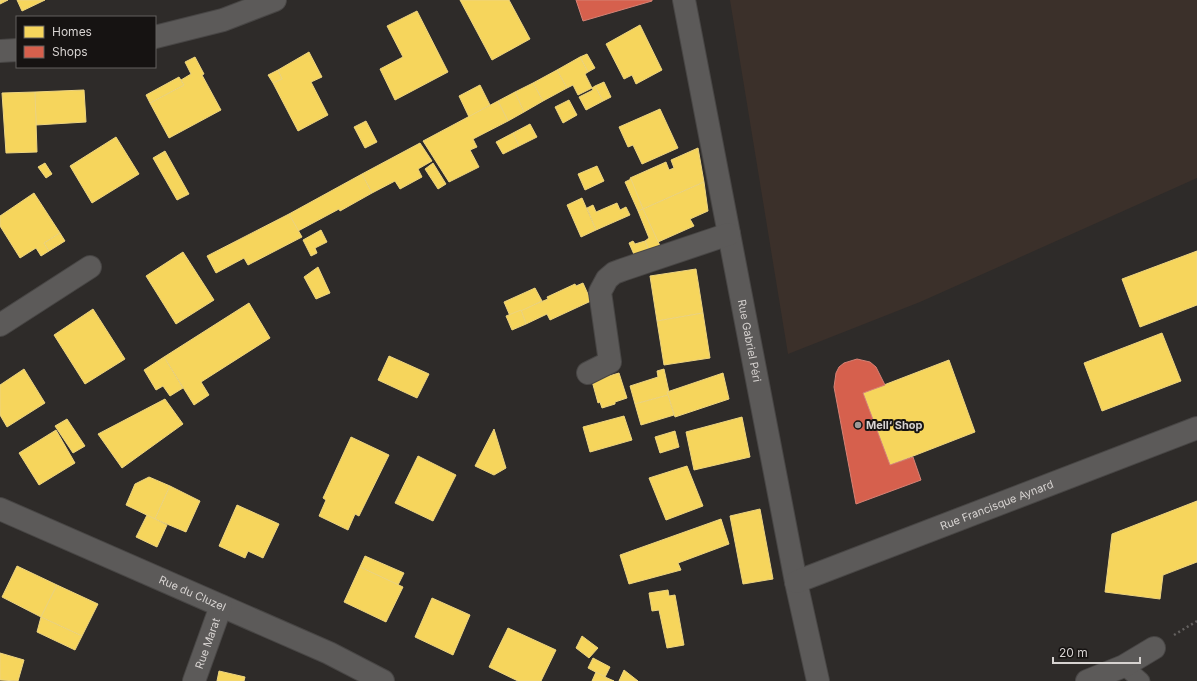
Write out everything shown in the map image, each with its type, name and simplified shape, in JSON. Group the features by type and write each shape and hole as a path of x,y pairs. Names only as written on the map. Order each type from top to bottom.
{"street":[{"path":"156,37 223,20 275,0"},
{"name":"Rue Gabriel Péri","path":"684,0 796,582 818,681"},
{"path":"0,51 16,50"},
{"path":"588,373 610,362 600,292 607,279 622,270 729,234"},
{"path":"0,325 90,267"},
{"name":"Rue Francisque Aynard","path":"796,582 1197,428"},
{"name":"Rue du Cluzel","path":"0,509 329,653 383,681"},
{"name":"Rue Marat","path":"194,681 221,606"},
{"path":"1087,681 1124,666 1154,648"}],"lane":[{"path":"1124,666 1141,681"}],"shaded area":[{"path":"730,0 1197,0 1197,178 920,302 788,354"}],"building: Homes":[{"path":"0,0 8,0 0,4"},
{"path":"17,0 45,0 22,11"},
{"path":"460,0 509,0 530,39 492,60"},
{"path":"417,11 448,72 395,100 380,69 403,57 387,26"},
{"path":"640,25 662,70 636,84 632,75 624,79 606,44"},
{"path":"309,52 322,77 311,82 328,115 298,131 273,83 282,79 278,70"},
{"path":"587,54 595,68 588,72 580,57"},
{"path":"195,57 204,74 202,75 221,110 169,138 150,103 184,85 181,80 191,74 185,62"},
{"path":"580,57 588,72 585,74 592,88 578,95 573,85 567,88 557,70"},
{"path":"278,70 282,79 273,83 268,75"},
{"path":"557,70 567,88 543,101 533,83"},
{"path":"179,77 184,85 150,103 146,95"},
{"path":"604,82 611,97 603,101 595,86"},
{"path":"533,83 543,101 524,112 515,92"},
{"path":"480,85 490,105 469,117 459,96"},
{"path":"595,86 603,101 586,110 579,97 593,90 592,88"},
{"path":"84,90 86,122 36,125 35,92"},
{"path":"35,92 37,152 6,153 2,93"},
{"path":"515,92 524,112 508,121 498,101"},
{"path":"569,100 577,115 563,123 555,107"},
{"path":"498,101 508,121 473,139 477,147 470,150 479,167 449,182 423,141"},
{"path":"660,109 678,148 642,164 633,145 628,147 619,127"},
{"path":"366,121 377,142 365,148 354,127"},
{"path":"530,124 537,137 519,146 513,133"},
{"path":"513,133 519,146 503,154 496,142"},
{"path":"116,137 139,174 92,203 70,166"},
{"path":"420,143 432,161 418,169 422,177 400,189 395,181 372,193 362,174"},
{"path":"698,148 704,182 643,209 630,178 666,162 669,170 674,168 671,160"},
{"path":"165,151 189,194 177,200 153,158"},
{"path":"45,163 52,174 46,178 38,167"},
{"path":"433,163 446,184 438,189 425,169"},
{"path":"597,166 604,181 585,190 578,174"},
{"path":"362,174 372,193 340,211 339,209 298,231 289,214"},
{"path":"631,179 643,209 638,211 625,182"},
{"path":"704,182 708,211 690,219 694,226 658,242 643,209"},
{"path":"34,193 60,233 44,243 49,251 41,256 36,248 20,258 0,226 0,216"},
{"path":"582,198 596,230 581,237 567,205"},
{"path":"617,203 620,210 626,207 630,215 596,230 587,208 593,205 596,212"},
{"path":"643,209 661,248 650,253 645,241 649,238 638,211"},
{"path":"289,214 302,237 248,265 244,258 216,273 207,256"},
{"path":"321,230 327,242 315,248 317,253 311,256 303,240"},
{"path":"60,233 65,241 49,251 44,243"},
{"path":"633,241 635,244 645,241 650,253 636,259 629,243"},
{"path":"1197,251 1197,305 1140,327 1122,279"},
{"path":"183,252 214,300 176,324 146,276"},
{"path":"318,267 330,293 316,299 304,277"},
{"path":"696,269 703,313 657,321 650,276"},
{"path":"583,283 591,301 550,320 547,314 526,324 521,310 548,299 547,297 575,284 576,286"},
{"path":"535,288 542,301 510,316 504,302"},
{"path":"249,303 270,338 201,382 209,395 194,405 164,357"},
{"path":"93,309 125,359 85,384 54,335"},
{"path":"521,310 526,324 512,330 506,316"},
{"path":"703,313 710,358 664,365 657,321"},
{"path":"1162,333 1181,381 1102,411 1084,363"},
{"path":"389,356 429,374 417,398 378,380"},
{"path":"164,357 183,388 170,396 163,386 156,390 144,370"},
{"path":"949,360 975,432 890,465 863,393"},
{"path":"24,369 45,403 7,427 0,415 0,385"},
{"path":"664,369 669,392 667,392 668,395 635,404 630,386 658,377 657,371"},
{"path":"619,373 627,398 602,408 600,402 598,403 592,381"},
{"path":"723,373 729,399 675,417 667,392"},
{"path":"668,395 674,415 641,425 635,404"},
{"path":"165,399 183,424 122,468 98,434"},
{"path":"624,416 632,440 590,452 583,427"},
{"path":"742,417 750,457 694,470 686,432"},
{"path":"67,419 85,446 73,453 55,426"},
{"path":"494,429 506,468 494,475 475,466"},
{"path":"56,430 75,463 39,485 19,453"},
{"path":"675,431 679,447 660,453 655,437"},
{"path":"351,437 389,455 359,516 355,514 348,530 319,516 326,500 323,498"},
{"path":"418,456 456,475 433,521 395,503"},
{"path":"687,466 703,506 666,520 649,478"},
{"path":"149,477 170,486 155,519 126,505 135,484"},
{"path":"170,486 200,501 186,532 155,519"},
{"path":"1197,501 1197,562 1163,575 1160,599 1105,592 1112,534"},
{"path":"237,505 279,524 263,558 248,551 245,558 219,546"},
{"path":"760,509 773,579 743,584 730,516"},
{"path":"147,515 167,525 157,547 136,537"},
{"path":"721,519 729,544 678,563 681,570 629,584 620,555"},
{"path":"365,556 404,573 398,585 360,567"},
{"path":"17,566 57,585 41,617 2,597"},
{"path":"360,567 403,587 386,622 344,602"},
{"path":"57,585 98,604 82,636 41,617"},
{"path":"668,590 669,596 675,595 684,645 667,648 659,610 652,611 649,593"},
{"path":"432,598 470,615 453,655 415,637"},
{"path":"41,617 82,636 75,650 37,632"},
{"path":"508,628 556,650 541,681 518,681 489,667"},
{"path":"582,636 598,648 589,658 576,648"},
{"path":"0,653 24,660 18,681 0,680"},
{"path":"593,658 610,667 605,677 588,668"},
{"path":"624,670 638,681 619,681"},
{"path":"219,671 245,677 244,681 217,681"},
{"path":"596,672 605,677 614,681 592,681"}],"building: Shops":[{"path":"576,0 652,0 652,1 583,21"},
{"name":"Mell‘ Shop","path":"857,359 870,362 876,367 885,385 863,393 890,465 913,457 921,480 856,504 834,387 836,373 839,367 844,363"}],"place":[{"name":"Mell‘ Shop","path":"858,425"}]}
